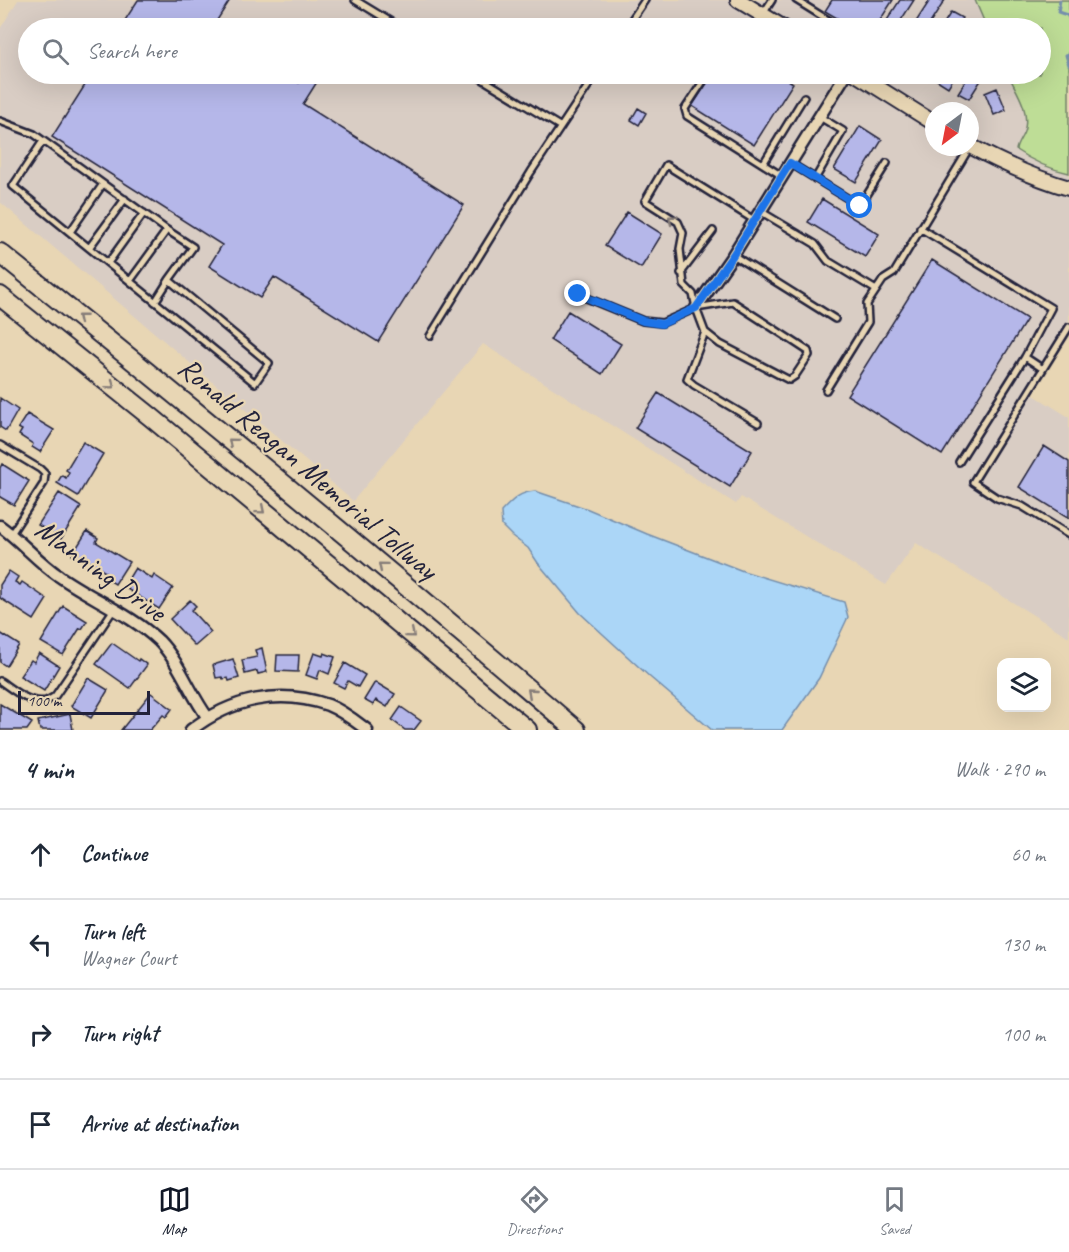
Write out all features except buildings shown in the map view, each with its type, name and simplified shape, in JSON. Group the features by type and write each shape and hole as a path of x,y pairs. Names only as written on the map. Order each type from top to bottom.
{"highway":[{"name":"Ronald Reagan Memorial Tollway","path":"0,253 178,396 576,730"},
{"name":"Ronald Reagan Memorial Tollway","path":"0,296 151,417 527,730"}],"street":[{"path":"738,0 767,18"},
{"path":"696,308 733,255 840,84"},
{"path":"872,84 925,117"},
{"path":"979,151 1001,163 1049,183 1069,188"},
{"name":"Manning Drive","path":"0,526 12,534 53,572 114,609 160,643 208,718"},
{"path":"191,730 226,708 244,702 280,697 303,699 328,706 350,716 355,726 367,730"}],"lane":[{"path":"355,0 385,18"},
{"path":"633,18 645,0"},
{"path":"762,15 772,0"},
{"path":"796,0 825,18"},
{"path":"490,84 561,127"},
{"path":"430,336 531,172 589,84"},
{"path":"701,84 685,109 687,116 782,176"},
{"path":"763,164 804,97"},
{"path":"815,178 843,131 819,117"},
{"path":"0,121 34,134 167,230 193,246 155,302"},
{"path":"43,141 13,186 255,383 269,363 170,280"},
{"path":"826,390 868,322 867,304 883,280 894,273 964,156"},
{"path":"790,163 860,206 887,163"},
{"path":"578,294 643,321 662,324 696,308 733,302 808,351 809,356 795,376 789,380 720,344 705,332 696,308 693,294 684,285 681,273 680,249 683,233 678,222 645,201 666,165 757,216 815,244 828,261 876,290"},
{"path":"70,232 104,184"},
{"path":"89,248 125,199"},
{"path":"108,263 144,213"},
{"path":"920,228 1051,309 1025,357 959,462"},
{"path":"130,281 167,230"},
{"path":"681,273 713,231"},
{"path":"733,255 835,319"},
{"path":"1069,327 973,482 997,498 1022,506 1069,535"},
{"path":"705,332 687,379 758,423"},
{"path":"1025,357 1043,369"},
{"path":"0,445 45,474 44,483 12,534"},
{"path":"0,681 33,700 46,701 55,696 114,609"}],"shaded area":[{"path":"18,0 1069,0 1069,336 1032,394 1069,417 1069,637 916,543 886,585 741,497 736,504 483,344 353,501 0,202 0,29"}],"green space":[{"path":"975,0 1069,0 1069,173 1041,164 1016,150 1026,121 1021,100 1013,84 1051,84 1051,18 983,18"}],"water":[{"path":"535,491 588,509 743,571 844,602 848,617 819,678 782,730 712,730 580,613 528,548 502,526 501,512 519,495"}],"waterway":[{"path":"1060,0 1058,12 1069,18"},
{"path":"1069,54 1066,55 1069,65"}],"route":[{"path":"578,294 643,321 662,324 696,308 733,255 790,163 860,206"}]}
